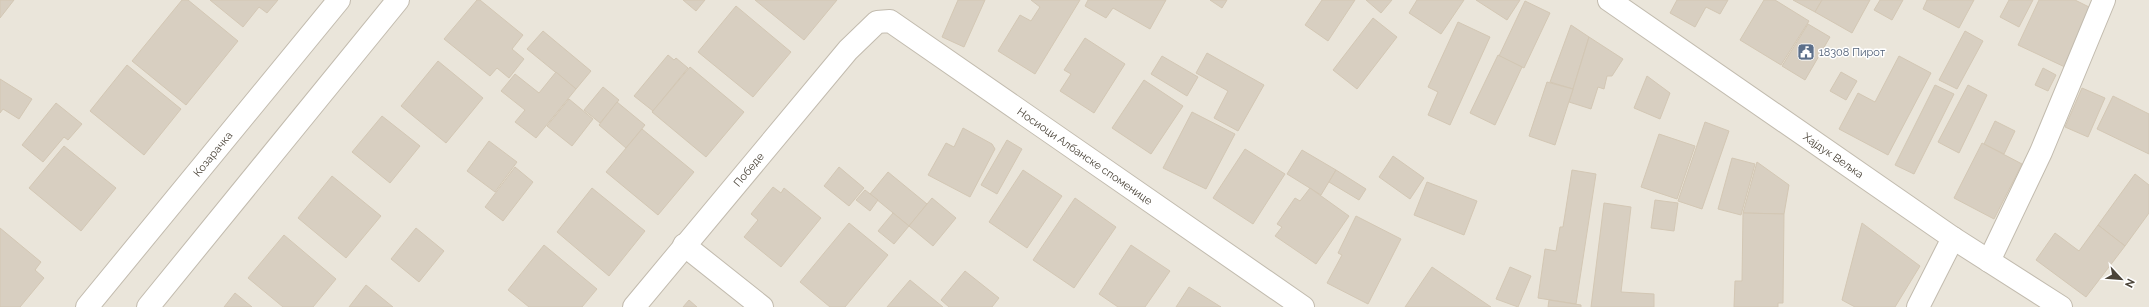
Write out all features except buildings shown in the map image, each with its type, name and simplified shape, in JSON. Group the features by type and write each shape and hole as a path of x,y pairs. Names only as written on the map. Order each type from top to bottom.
{"street":[{"name":"Козарачка","path":"87,307 338,0"},
{"path":"148,307 398,0"},
{"name":"Хајдук Вељка","path":"1609,0 1953,238 2061,307"},
{"path":"1989,261 2041,152 2104,0"},
{"name":"Носиоци Албанске споменице","path":"865,33 877,22 890,21 898,26 1303,307"},
{"name":"Победе","path":"634,307 684,245 865,33"},
{"path":"1918,307 1953,238"},
{"path":"684,245 762,307"}],"shaded area":[{"path":"0,0 2149,0 2149,307 0,307"}],"place":[{"name":"18308 Пирот","path":"1806,52"}]}
